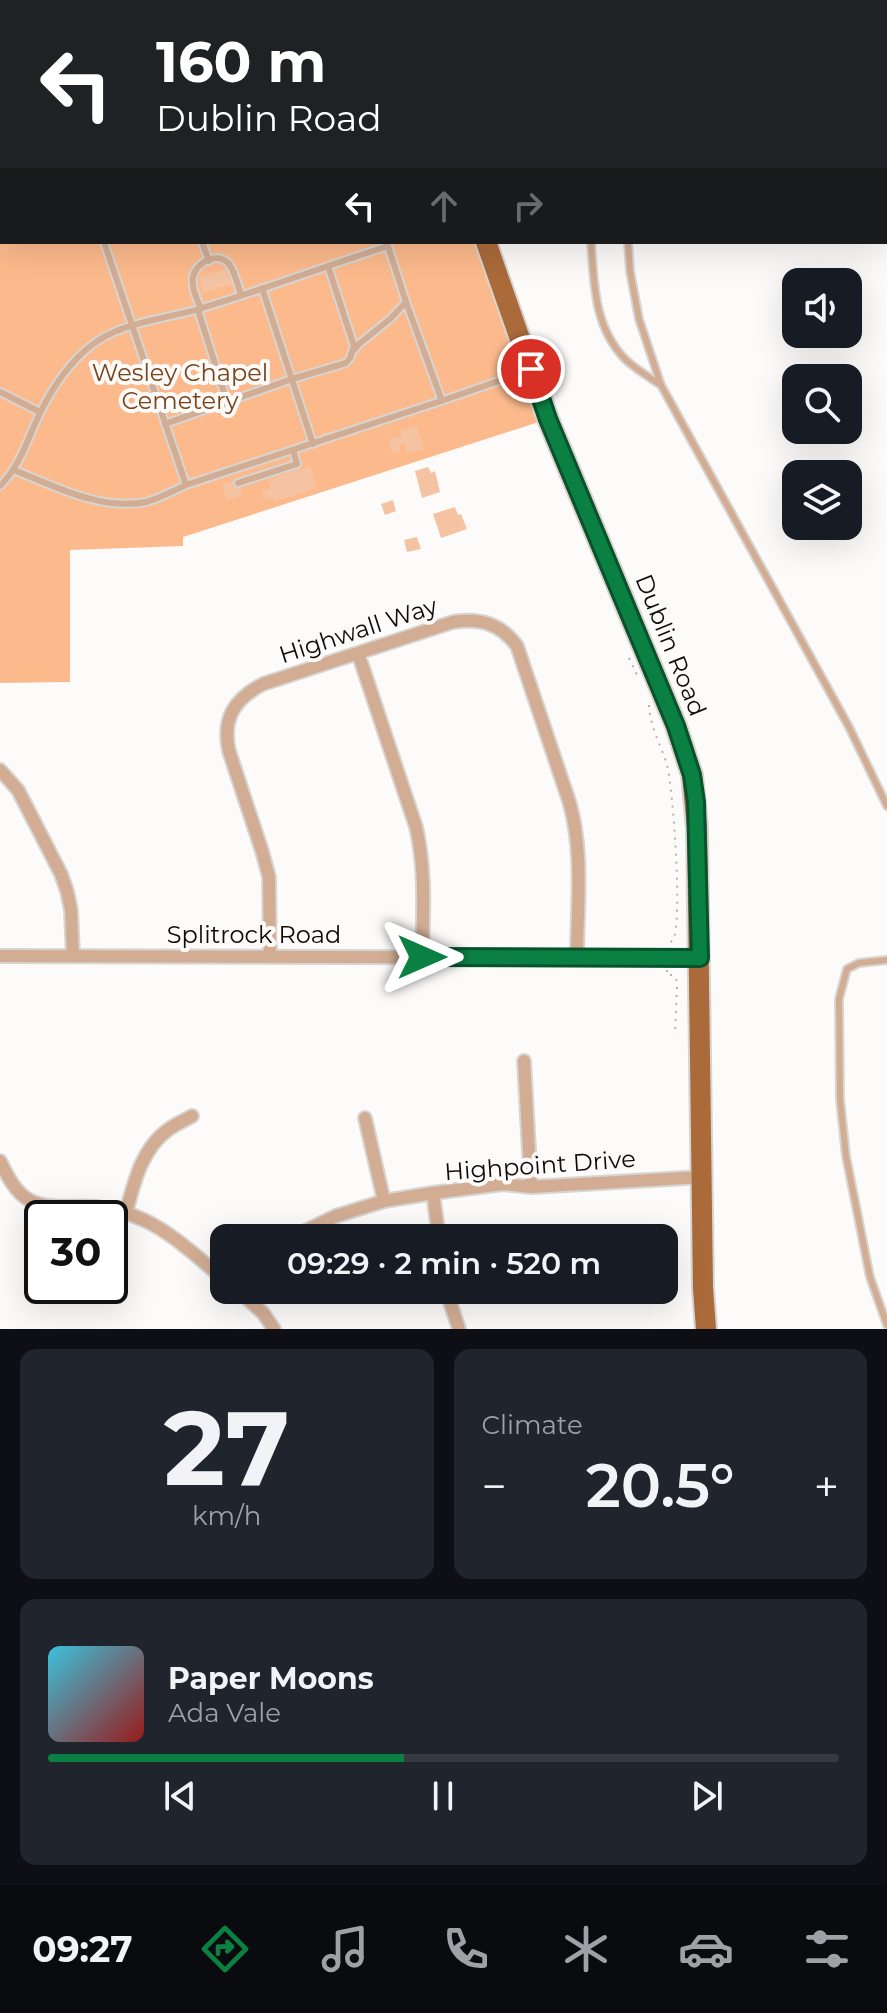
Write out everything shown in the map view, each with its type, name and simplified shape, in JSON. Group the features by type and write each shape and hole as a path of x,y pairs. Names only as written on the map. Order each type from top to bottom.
{"main road":[{"name":"Dublin Road","path":"487,244 548,419 676,726 692,775 697,828 706,1329"}],"street":[{"name":"Highwall Way","path":"270,956 269,877 226,739 232,711 240,699 263,684 453,622 474,620 494,625 517,646 576,824 577,958"},
{"path":"358,653 422,852 422,957"},
{"path":"0,770 18,790 61,874 71,910 73,956"},
{"name":"Splitrock Road","path":"0,956 700,958"},
{"path":"524,1061 531,1187"},
{"path":"128,1205 136,1175 156,1141 169,1129 192,1116"},
{"path":"365,1118 384,1201"},
{"path":"0,1161 9,1179 29,1200"},
{"name":"Highpoint Drive","path":"320,1224 384,1201 503,1184 531,1187 702,1177"},
{"path":"433,1193 437,1224"},
{"path":"128,1214 166,1233 210,1268"},
{"path":"253,1304 274,1329"},
{"path":"451,1304 459,1329"}],"lane":[{"path":"105,244 186,485"},
{"path":"203,244 209,261"},
{"path":"0,486 14,470 54,389 87,348 106,335 131,325 200,309 388,244 442,401"},
{"path":"591,244 595,296 606,334 626,360 661,385"},
{"path":"628,244 639,319 661,385 849,727 887,806"},
{"path":"227,402 192,280 200,263 223,259 230,266 241,295"},
{"path":"328,266 354,346 353,352"},
{"path":"262,288 313,444"},
{"path":"165,424 346,363 359,344 406,302"},
{"path":"14,470 80,495 109,502 142,502 531,369"},
{"path":"0,392 40,412"},
{"path":"238,483 297,464 293,450"},
{"path":"243,467 248,480"},
{"path":"887,960 859,963 847,969 839,999 840,1099 846,1156 870,1277 887,1325"}],"path":[{"path":"628,654 639,680"},
{"path":"648,702 650,720 668,768 673,796 677,912 668,950"},
{"path":"667,969 667,975 676,978 677,985 675,1035"}],"green space":[{"name":"Wesley Chapel Cemetery","path":"0,244 487,244 548,419 183,537 183,546 70,550 70,682 0,683"}],"building":[{"path":"226,269 232,284 204,293 199,277"},
{"path":"417,426 424,449 407,453 405,444 399,445 400,452 392,454 388,439 402,436 401,430"},
{"path":"310,466 317,488 274,502 273,497 264,500 261,491 271,488 268,480"},
{"path":"428,467 431,473 435,471 440,492 422,498 415,471"},
{"path":"237,479 242,495 227,500 222,484"},
{"path":"393,500 396,511 385,515 381,504"},
{"path":"455,507 467,529 441,538 433,514"},
{"path":"417,537 421,549 407,552 404,540"}],"route":[{"path":"422,957 700,958 696,802 692,775 676,726 548,419 531,369"}]}
